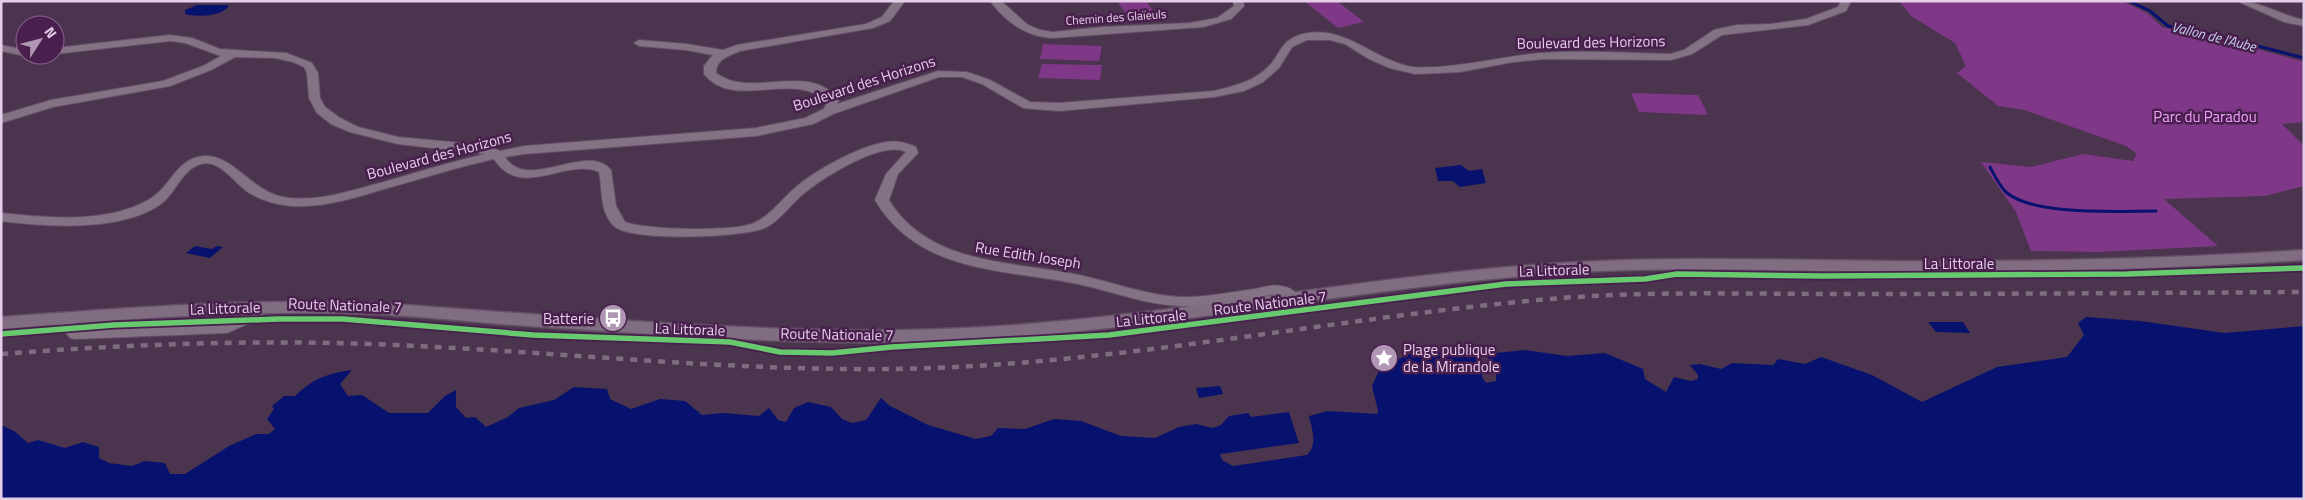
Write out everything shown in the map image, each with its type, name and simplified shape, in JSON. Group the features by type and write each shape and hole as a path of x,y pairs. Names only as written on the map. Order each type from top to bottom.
{"main road":[{"path":"2244,263 2304,255"},
{"name":"Route Nationale 7","path":"1,323 204,310 355,308 747,332 828,335 962,335 1100,324 1470,276 1574,266 1645,264 2054,265 2304,261"},
{"name":"Route Nationale 7","path":"1,329 71,329 198,316 348,316 540,330 895,342 962,341 1101,330 1493,279 1577,272 1649,270 1820,272 2130,270 2244,263"}],"street":[{"path":"829,111 833,100 827,92 810,86 731,86 716,81 710,74 710,66 724,54 737,48 869,26 886,19 900,1"},
{"name":"Chemin des Glaïeuls","path":"995,1 1026,29 1039,34 1055,35 1101,30 1183,27 1218,21 1233,14 1239,6 1238,1"},
{"name":"Boulevard des Horizons","path":"1,217 16,220 94,220 117,216 156,201 171,188 183,168 202,160 214,160 225,166 254,190 276,200 299,202 344,197 496,154 524,150 756,132 809,120 829,111 938,74 952,72 986,82 1027,105 1059,107 1214,94 1240,89 1259,80 1274,66 1288,45 1304,37 1330,37 1349,42 1373,57 1394,66 1415,71 1460,69 1513,58 1544,56 1671,57 1688,52 1718,32 1736,28 1772,27 1808,22 1842,9 1846,1"},
{"path":"2242,1 2281,17 2304,23"},
{"path":"65,51 160,39 183,39 218,52 273,54 297,60 310,66 313,72 312,88 315,102 330,117 357,131 375,136 484,149 496,154"},
{"path":"639,43 686,47 724,54"},
{"path":"1,48 15,51"},
{"path":"1,118 51,104 166,84 207,68 234,53"},
{"name":"Rue Edith Joseph","path":"496,154 504,165 515,172 529,175 580,166 596,166 605,170 608,178 609,210 620,225 643,232 743,230 768,223 802,189 859,156 883,146 903,145 912,150 912,154 896,167 887,180 882,200 890,214 904,228 954,258 998,269 1076,278 1168,301 1191,301 1279,290 1289,294 1295,300"},
{"path":"71,329 227,328 256,315"}],"green space":[{"path":"1117,1 1146,1 1153,11 1127,15"},
{"path":"1304,1 1337,1 1364,22 1338,28"},
{"name":"Parc du Paradou","path":"1899,1 2122,1 2147,13 2162,27 2220,39 2304,62 2304,122 2282,124 2304,146 2304,186 2265,196 2164,199 2218,246 2098,252 2031,251 2016,212 1981,162 2031,167 2083,154 2133,161 2137,154 2126,146 2024,110 1998,106 1957,73 1966,66 1955,43 1911,16"},
{"path":"1043,44 1102,46 1099,61 1040,59"},
{"path":"1042,64 1102,65 1100,80 1038,78"},
{"path":"1631,93 1698,95 1708,115 1639,112"}],"shaded area":[{"path":"197,5 229,6 215,14 196,16 185,14 185,10"},
{"path":"1461,165 1469,171 1482,169 1486,183 1460,187 1453,181 1438,181 1435,168"},
{"path":"195,246 212,249 217,246 223,247 210,258 186,253"},
{"path":"2086,317 2140,321 2225,333 2304,326 2304,499 1,499 1,425 14,431 28,443 38,440 65,448 83,442 99,447 99,458 109,463 132,466 145,461 165,463 170,474 185,474 229,446 256,434 269,434 275,429 267,419 274,409 272,406 284,396 295,396 308,385 321,378 352,370 340,384 348,396 362,395 389,413 428,413 445,396 456,390 456,407 466,418 475,417 486,427 508,417 519,408 554,400 574,387 607,389 610,399 631,409 660,399 685,401 702,415 723,413 759,416 769,408 778,420 786,422 794,408 808,402 831,407 842,419 852,423 866,420 881,398 890,406 928,425 976,439 991,436 998,428 1025,429 1054,419 1081,421 1121,436 1155,438 1179,427 1196,424 1213,428 1221,425 1229,416 1248,413 1251,417 1289,412 1299,443 1220,454 1222,460 1233,466 1307,455 1313,442 1313,432 1309,416 1328,411 1377,414 1378,411 1372,386 1379,371 1410,354 1431,350 1473,350 1482,364 1482,377 1486,383 1496,381 1496,374 1486,354 1525,350 1567,356 1605,353 1643,369 1645,379 1666,392 1674,377 1691,381 1698,379 1698,375 1690,365 1700,364 1721,369 1732,363 1773,365 1778,359 1805,364 1821,357 1872,375 1922,402 1997,367 2067,357 2084,335 2078,323"},
{"path":"1928,322 1963,322 1970,333 1936,332"},
{"path":"1220,386 1223,394 1199,398 1196,388"}],"waterway":[{"name":"Vallon de l'Aube","path":"2129,1 2150,11 2168,26 2219,36 2304,58"},
{"path":"1990,167 1999,184 2007,193 2037,206 2078,211 2156,211"}],"railway":[{"path":"1,354 198,343 296,342 457,348 768,367 893,369 977,366 1061,359 1144,350 1478,306 1631,294 2304,292"}],"cycle path":[{"name":"La Littorale","path":"1,334 114,325 278,319 343,319 397,322 533,335 730,342 780,352 832,353 892,347 1109,335 1215,323 1506,284 1645,279 1677,274 1823,276 2127,274 2304,268"}],"place":[{"name":"Batterie","path":"613,318"},
{"name":"Plage publique de la Mirandole","path":"1384,358"}]}
